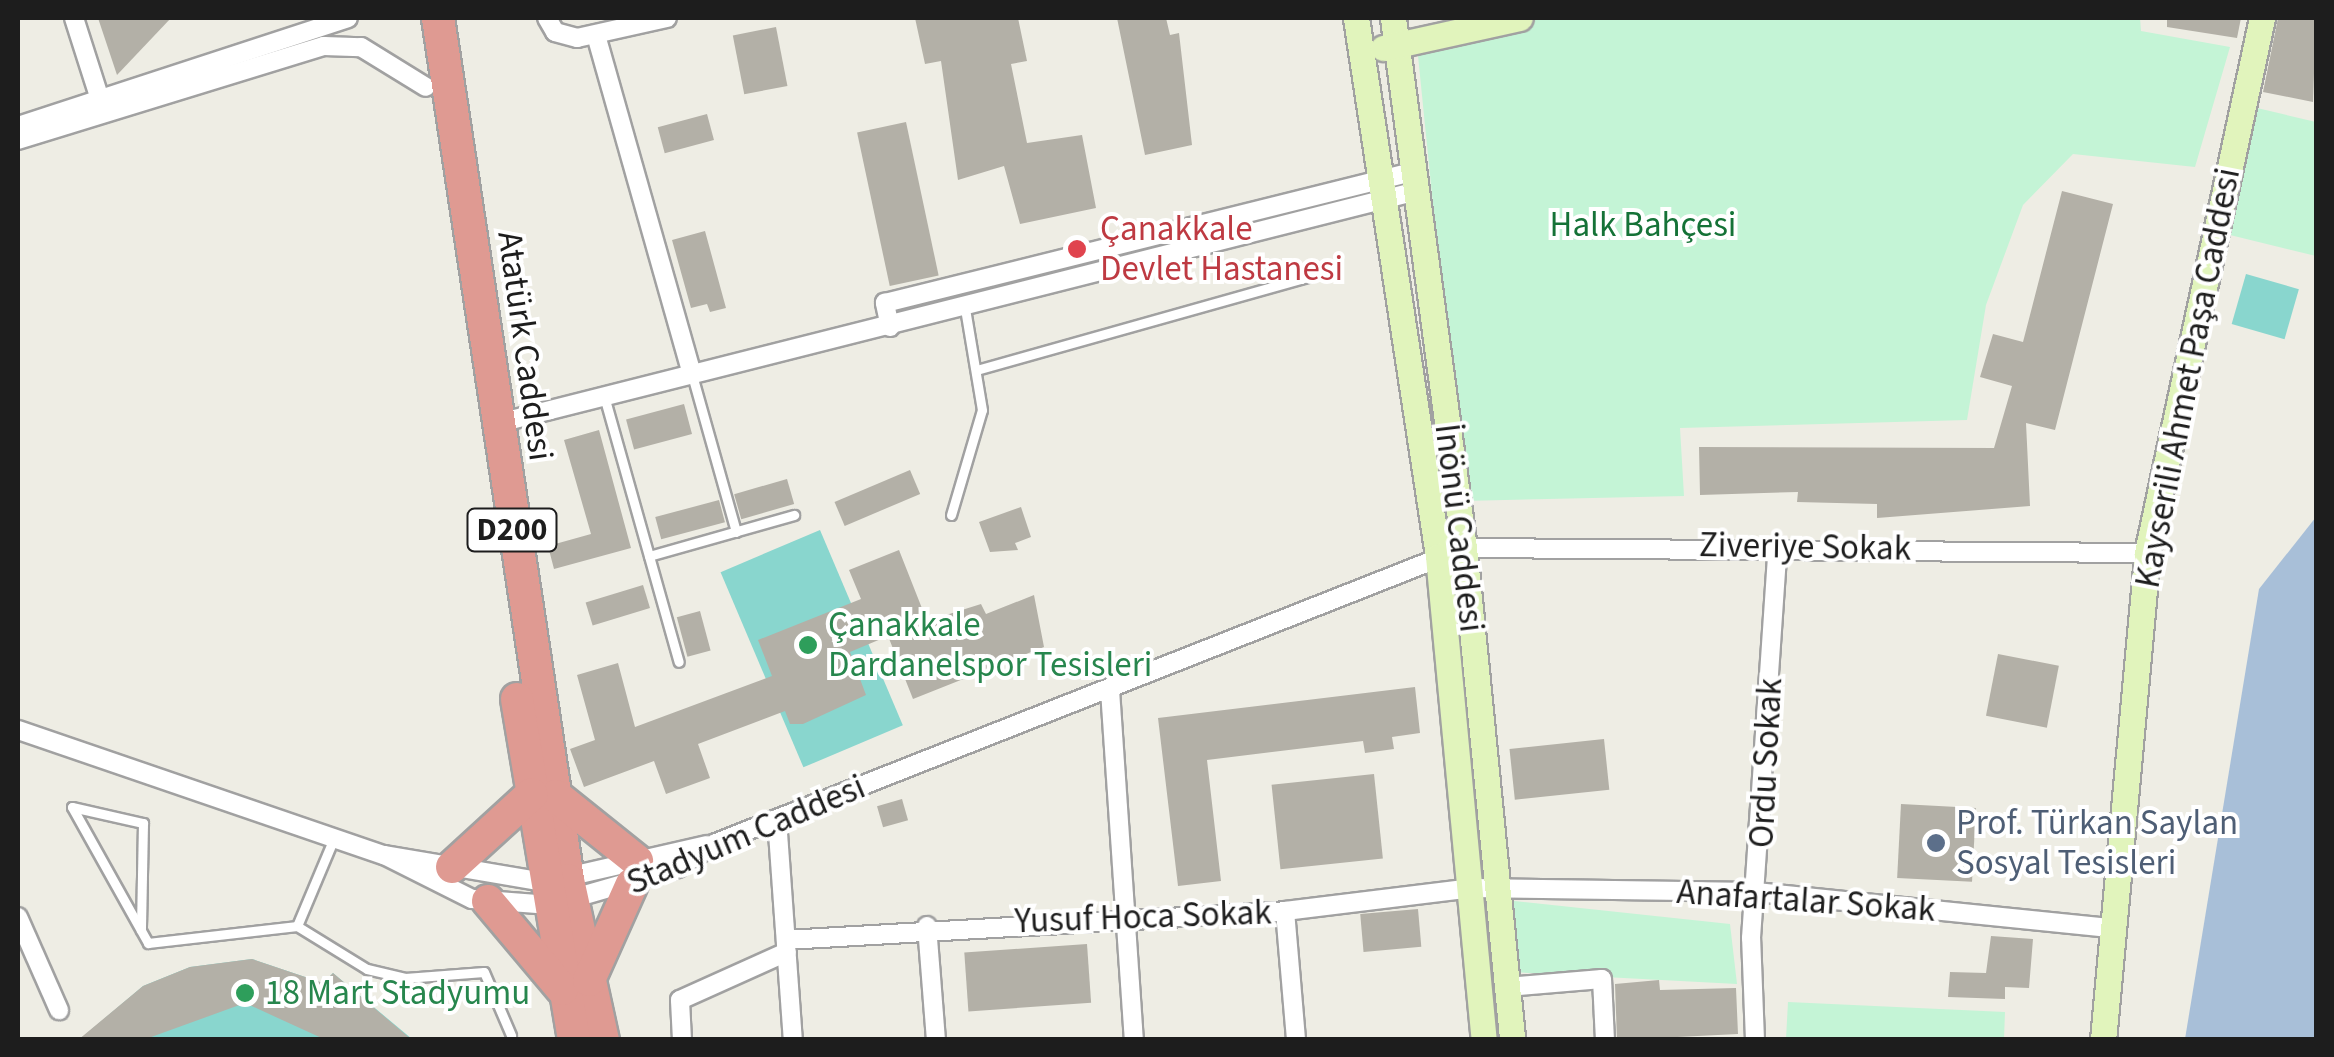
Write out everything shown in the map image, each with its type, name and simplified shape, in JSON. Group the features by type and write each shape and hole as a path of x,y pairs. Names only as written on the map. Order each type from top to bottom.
{"highway":[{"name":"Atatürk Caddesi","path":"416,18 576,985 574,1040"},
{"name":"Atatürk Caddesi","path":"438,18 510,420 544,796"},
{"path":"452,867 544,796 634,873 576,985 488,901"},
{"name":"Atatürk Caddesi","path":"576,985 603,1040"}],"main road":[{"name":"İnönü Caddesi","path":"1356,18 1386,189 1438,556 1484,1040"},
{"name":"İnönü Caddesi","path":"1393,18 1464,548 1512,1040"},
{"path":"1362,52 1520,18"},
{"name":"Kayserili Ahmet Paşa Caddesi","path":"2104,1040 2147,553 2262,18"}],"street":[{"path":"74,18 102,107"},
{"path":"18,140 348,18"},
{"path":"547,18 564,38 596,35 667,18"},
{"path":"327,26 332,45"},
{"path":"596,35 692,374"},
{"path":"18,126 332,45 361,47 426,86"},
{"path":"510,420 965,308 1412,182"},
{"path":"890,327 885,303 1386,189"},
{"name":"Ziveriye Sokak","path":"1464,548 1778,546 2147,553"},
{"name":"Ordu Sokak","path":"1755,1040 1756,892 1778,546"},
{"name":"Stadyum Caddesi","path":"18,730 384,855 488,901 559,892 634,873 1110,690 1464,548"},
{"path":"1110,690 1122,916 1134,1040"},
{"path":"777,819 794,1040"},
{"path":"384,855 559,892"},
{"name":"Yusuf Hoca Sokak","path":"682,1040 680,1000 786,946 928,926 1284,911 1471,888 1500,888"},
{"name":"Anafartalar Sokak","path":"1500,888 1756,892 2112,928"},
{"path":"1284,911 1296,1040"},
{"path":"18,916 59,1010"},
{"path":"928,926 936,1040"},
{"path":"1507,987 1602,979 1605,1040"}],"lane":[{"path":"980,369 1314,276"},
{"path":"952,515 976,440 980,369 965,308"},
{"path":"692,374 736,532"},
{"path":"604,396 679,662"},
{"path":"649,556 794,516"},
{"path":"141,933 143,823 72,807 114,894 141,933 148,943 297,926 386,974 484,972 511,1036"},
{"path":"297,926 334,838"}],"green space":[{"name":"Halk Bahçesi","path":"1545,18 2140,18 2141,31 2230,47 2195,167 2073,154 2023,205 1986,305 1967,420 1680,428 1684,496 1463,501 1417,46"},
{"path":"2257,108 2316,122 2316,256 2226,234"},
{"path":"1505,900 1730,924 1737,984 1512,972"},
{"path":"1788,1002 2005,1012 2004,1039 1786,1039"}],"shaded area":[{"path":"2246,274 2299,289 2285,339 2232,324"},
{"path":"2316,517 2316,1039 2185,1039 2259,589"},
{"name":"Çanakkale Dardanelspor Tesisleri","path":"820,530 903,725 803,767 721,572"},
{"name":"18 Mart Stadyumu","path":"252,959 323,983 333,973 412,1039 79,1040 143,986 190,967"}],"building":[{"path":"98,18 171,18 117,75"},
{"path":"915,18 1018,18 1027,61 1011,64 1027,143 1082,135 1096,208 1020,224 1004,166 958,180 941,61 925,64"},
{"path":"1117,18 1166,18 1170,35 1179,33 1192,145 1145,155"},
{"path":"2167,18 2241,18 2237,38 2167,27"},
{"path":"2278,18 2316,18 2313,102 2263,92"},
{"path":"776,27 787,86 744,94 733,35"},
{"path":"707,114 714,140 665,153 658,127"},
{"path":"906,122 939,276 890,286 857,132"},
{"path":"2062,191 2113,204 2055,430 2026,423 2030,506 1877,518 1877,504 1797,502 1798,492 1700,495 1699,447 1994,448 2012,386 1980,377 1993,334 2023,342"},
{"path":"705,231 726,308 710,312 707,304 691,308 672,240"},
{"path":"684,404 692,434 634,449 626,420"},
{"path":"599,430 631,548 554,569 548,546 591,534 564,440"},
{"path":"910,470 920,494 845,526 835,502"},
{"path":"787,479 794,504 741,519 734,494"},
{"path":"719,500 725,522 661,539 655,517"},
{"path":"1021,507 1031,537 1015,543 1018,550 990,552 979,522"},
{"path":"899,550 927,621 981,604 986,614 1034,595 1044,647 913,699 888,636 850,652 866,695 803,724 790,724 785,711 698,744 710,778 666,794 654,761 584,787 570,749 595,740 577,675 618,663 635,727 772,676 758,640 861,599 849,570"},
{"path":"643,585 650,608 593,625 586,603"},
{"path":"700,611 711,651 687,657 677,617"},
{"path":"1998,654 2059,666 2047,728 1986,716"},
{"path":"1415,687 1420,733 1392,737 1394,749 1365,753 1363,741 1207,760 1221,881 1178,886 1158,718"},
{"path":"1604,739 1609,790 1515,800 1510,749"},
{"path":"1374,774 1383,859 1280,869 1272,785"},
{"path":"902,799 908,820 883,827 877,806"},
{"name":"Prof. Türkan Saylan Sosyal Tesisleri","path":"1901,804 1976,808 1972,882 1897,878"},
{"path":"1418,909 1421,947 1364,952 1360,914"},
{"path":"1991,936 2033,939 2029,988 2005,987 2005,999 1948,997 1950,972 1986,973"},
{"path":"1087,944 1091,1003 968,1011 964,953"},
{"name":"18 Mart Stadyumu","path":"252,959 323,983 333,973 412,1040 326,1040 245,1003 143,1040 78,1040 143,986 190,967"},
{"path":"1659,980 1660,990 1736,988 1738,1034 1617,1040 1615,984"}],"place":[{"name":"Çanakkale Devlet Hastanesi","path":"1077,249"},
{"name":"Çanakkale Dardanelspor Tesisleri","path":"808,645"},
{"name":"Prof. Türkan Saylan Sosyal Tesisleri","path":"1936,843"},
{"name":"18 Mart Stadyumu","path":"245,993"}]}
